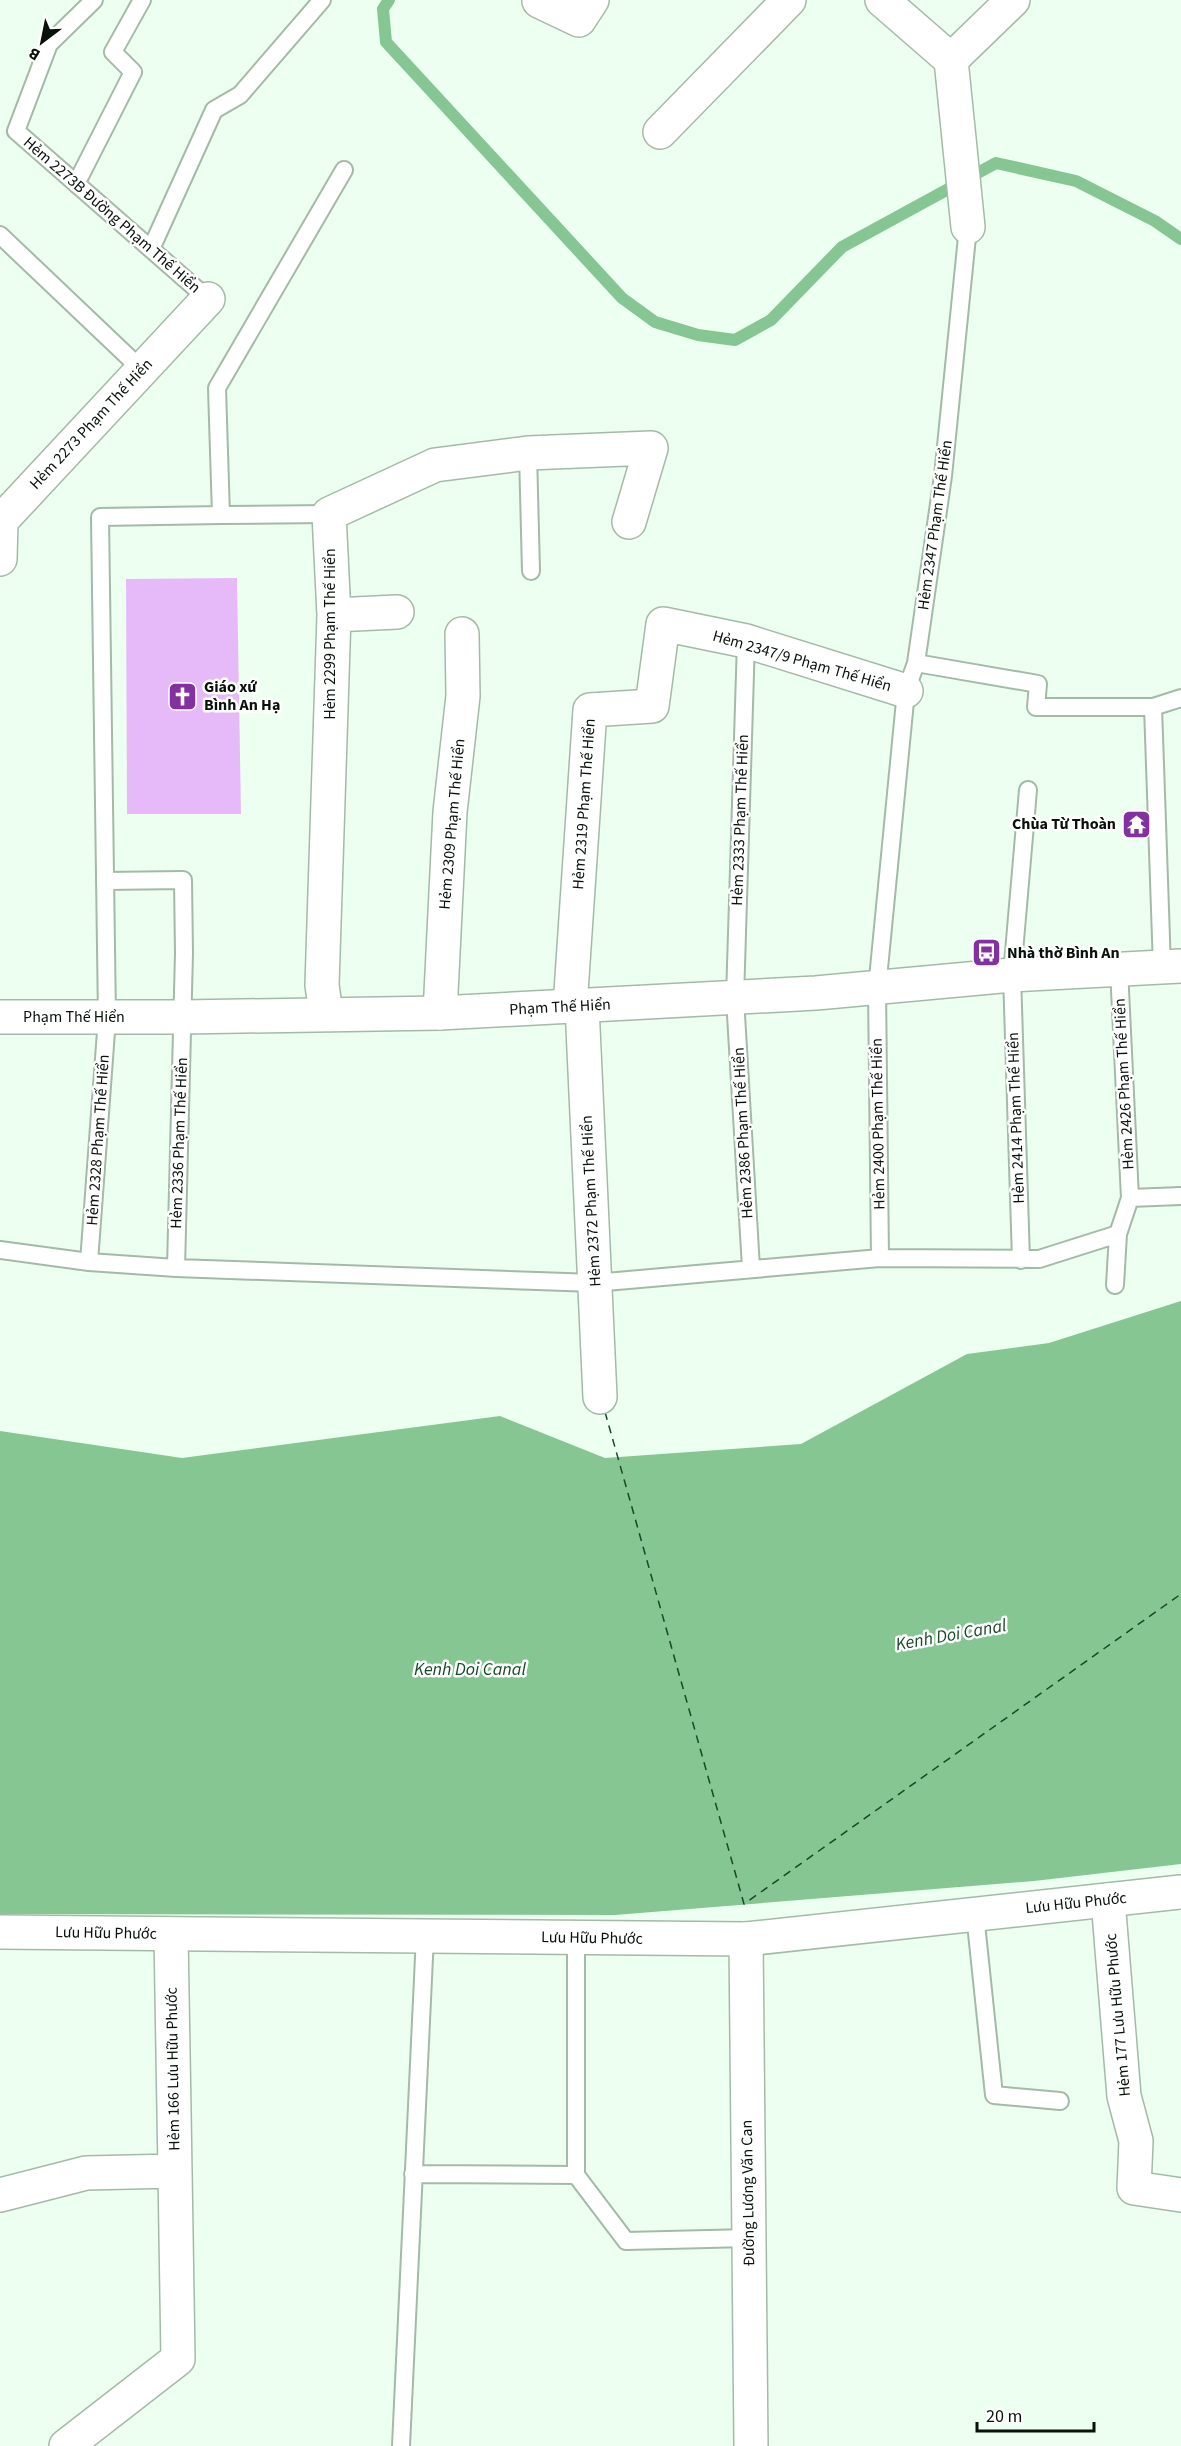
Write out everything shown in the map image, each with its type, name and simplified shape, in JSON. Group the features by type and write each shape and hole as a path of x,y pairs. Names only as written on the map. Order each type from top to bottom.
{"street":[{"path":"539,1 579,20 592,0"},
{"path":"660,132 789,0"},
{"path":"882,0 951,60 1013,0"},
{"name":"Hẻm 2347 Phạm Thế Hiển","path":"951,60 968,227"},
{"name":"Hẻm 2273 Phạm Thế Hiển","path":"0,559 0,521 208,299"},
{"path":"329,514 435,465 528,453 651,448 629,522"},
{"name":"Hẻm 2299 Phạm Thế Hiển","path":"326,1014 322,986 334,615 329,514"},
{"path":"334,615 397,612"},
{"name":"Hẻm 2347/9 Phạm Thế Hiển","path":"663,624 911,677"},
{"name":"Hẻm 2319 Phạm Thế Hiển","path":"576,1006 590,710 652,706 663,624"},
{"name":"Hẻm 2309 Phạm Thế Hiển","path":"440,1013 450,812 463,696 462,634"},
{"name":"Phạm Thế Hiển","path":"0,1017 440,1013 877,989 1012,975 1171,966"},
{"name":"Hẻm 2372 Phạm Thế Hiển","path":"576,1006 600,1397"},
{"name":"Lưu Hữu Phước","path":"0,1932 746,1939 1181,1892"},
{"name":"Hẻm 177 Lưu Hữu Phước","path":"1108,1900 1124,2096 1136,2141 1134,2188 1181,2195"},
{"name":"Hẻm 166 Lưu Hữu Phước","path":"0,2195 86,2173 175,2171 171,1934"},
{"name":"Đường Lương Văn Can","path":"746,1939 751,2446"},
{"path":"66,2446 178,2360 175,2171"}],"lane":[{"name":"Hẻm 2273B Đường Phạm Thế Hiển","path":"94,0 49,44 16,131 208,299"},
{"path":"76,184 133,72 113,52 142,0"},
{"path":"151,249 214,110 240,95 322,0"},
{"path":"329,514 220,515 217,388 344,170"},
{"name":"Hẻm 2347 Phạm Thế Hiển","path":"877,989 911,677 943,476 968,227"},
{"path":"0,235 142,370"},
{"path":"528,453 531,571"},
{"name":"Hẻm 2328 Phạm Thế Hiển","path":"89,1262 107,1017 100,517 220,515"},
{"name":"Hẻm 2333 Phạm Thế Hiển","path":"735,998 746,641"},
{"path":"911,677 1038,684 1036,707 1153,707 1181,698"},
{"path":"1153,707 1171,966"},
{"name":"Hẻm 2414 Phạm Thế Hiển","path":"1021,1260 1012,975 1028,790"},
{"name":"Hẻm 2336 Phạm Thế Hiển","path":"105,881 183,880 183,1017 176,1268"},
{"name":"Hẻm 2426 Phạm Thế Hiển","path":"1115,1285 1118,1234 1130,1198 1119,969"},
{"name":"Hẻm 2400 Phạm Thế Hiển","path":"877,989 880,1258"},
{"name":"Hẻm 2386 Phạm Thế Hiển","path":"735,998 751,1268"},
{"path":"1130,1198 1181,1196"},
{"path":"0,1250 89,1262 176,1268 594,1283 880,1258 1039,1259 1118,1234"},
{"path":"975,1914 994,2095 1060,2101"},
{"path":"401,2446 425,1936"},
{"path":"576,1938 576,2175 626,2241 749,2238"},
{"path":"413,2174 576,2175"}],"water":[{"name":"Kenh Doi Canal","path":"1181,1301 1181,1864 1034,1881 615,1915 0,1914 0,1431 182,1458 500,1416 605,1458 801,1444 967,1354 1049,1343"}],"building":[{"name":"Giáo xứ Bình An Hạ","path":"237,578 241,814 127,814 126,579"}],"waterway":[{"path":"389,0 383,9 386,42 622,298 655,322 698,335 735,340 771,320 842,247 996,163 1076,181 1155,221 1181,239"}],"ferry route":[{"path":"605,1412 744,1904 1181,1594"}],"place":[{"name":"Giáo xứ Bình An Hạ","path":"183,696"},
{"name":"Chùa Từ Thoàn","path":"1137,824"},
{"name":"Nhà thờ Bình An","path":"986,953"}]}
